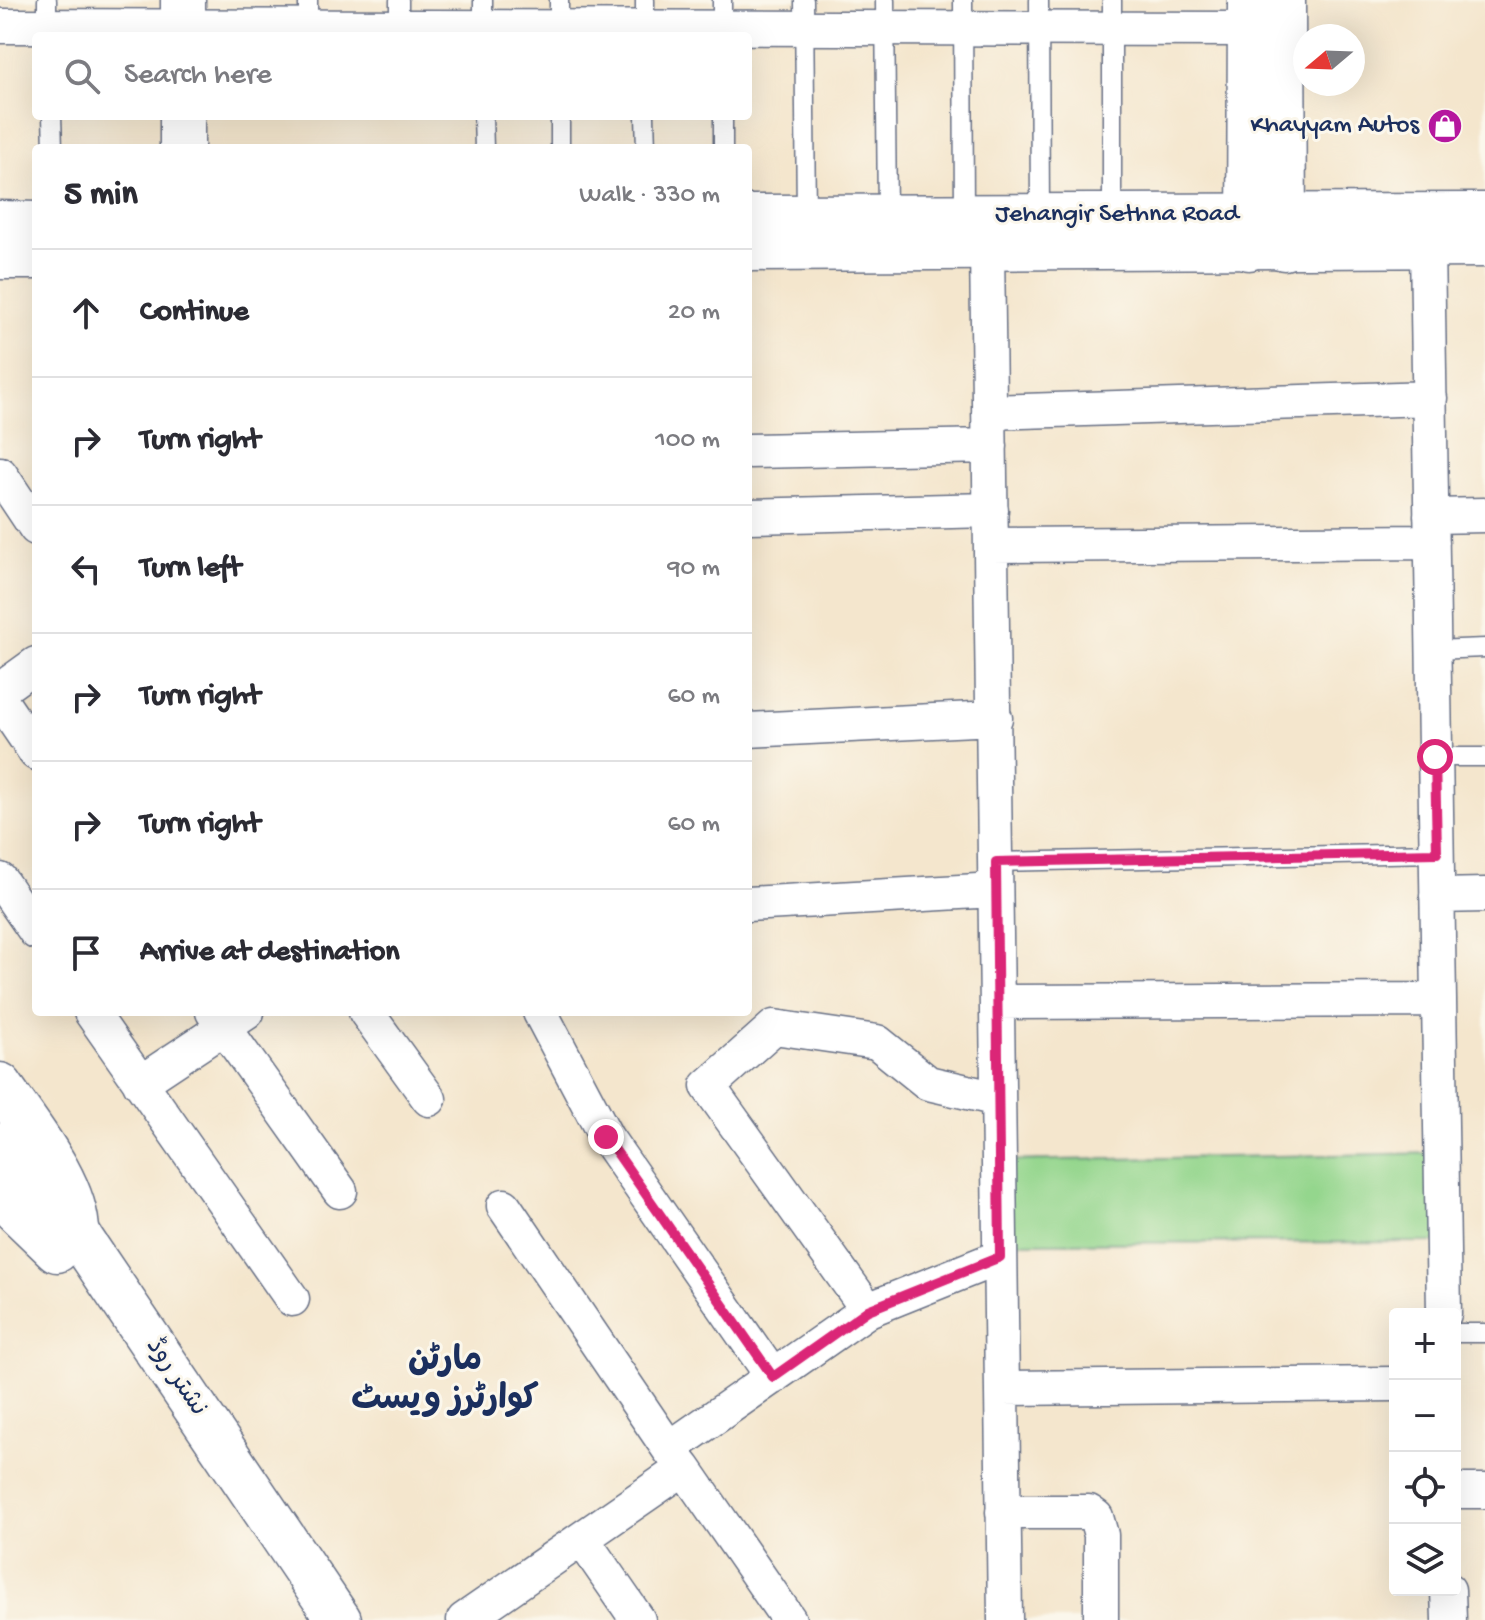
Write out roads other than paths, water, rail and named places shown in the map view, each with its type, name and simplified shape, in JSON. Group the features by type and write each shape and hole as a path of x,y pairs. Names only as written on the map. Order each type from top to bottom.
{"main road":[{"path":"1267,232 1283,0"},
{"path":"1250,15 1267,232"},
{"path":"182,120 182,144"},
{"name":"Jehangir Sethna Road","path":"752,217 887,217 976,232 1040,215 1112,214 1427,246 1485,245"},
{"name":"Jehangir Sethna Road","path":"752,249 976,232 1267,232 1485,215"},
{"path":"0,223 32,224"},
{"path":"0,257 32,257"},
{"name":"نشتر روڈ","path":"0,1085 61,1177 70,1235 118,1346 303,1620"},
{"name":"نشتر روڈ","path":"0,1146 70,1235 339,1620"},
{"name":"نشتر روڈ","path":"0,1195 70,1235"}],"street":[{"path":"0,26 47,21 183,21 308,14 399,14 483,21 722,21 804,14 1250,15"},
{"path":"976,232 990,446 1005,1620"},
{"path":"1427,246 1444,1308"},
{"path":"989,412 1430,398"},
{"path":"752,451 990,446"},
{"path":"0,474 32,522"},
{"path":"752,516 991,510"},
{"path":"991,545 1432,529 1485,515"},
{"path":"0,690 32,667"},
{"path":"0,700 32,747"},
{"path":"752,730 995,718"},
{"path":"752,904 996,876"},
{"path":"0,880 32,926"},
{"path":"1437,896 1485,895"},
{"path":"997,1002 1439,1000"},
{"path":"94,1016 292,1299"},
{"path":"369,1016 429,1099"},
{"path":"542,1016 606,1137 773,1377"},
{"path":"140,1083 228,1017 340,1191"},
{"path":"868,1310 708,1086 774,1027 877,1042 928,1083 998,1099"},
{"path":"504,1206 789,1620"},
{"path":"483,1615 582,1539 773,1377 868,1310 1000,1257"},
{"path":"1002,1388 1389,1384"},
{"path":"1461,1491 1485,1491"},
{"path":"1003,1512 1089,1512 1096,1517 1101,1535 1101,1620"},
{"path":"582,1539 638,1620"},
{"path":"1448,1596 1449,1620"}],"lane":[{"path":"804,14 806,218"},
{"path":"885,14 887,217"},
{"path":"963,14 976,232"},
{"path":"1039,14 1040,215"},
{"path":"1112,15 1112,214"},
{"path":"52,120 53,144"},
{"path":"483,120 484,144"},
{"path":"560,120 560,144"},
{"path":"645,120 646,144"},
{"path":"723,120 723,144"},
{"path":"1433,650 1485,648"},
{"path":"1435,757 1485,757"},
{"path":"996,876 1437,853"},
{"path":"1461,1333 1485,1333"}],"place":[{"name":"Khayyam Autos","path":"1445,126"}],"district":[{"name":"مارٹن کوارٹرز ویسٹ","path":"445,1382"}]}
